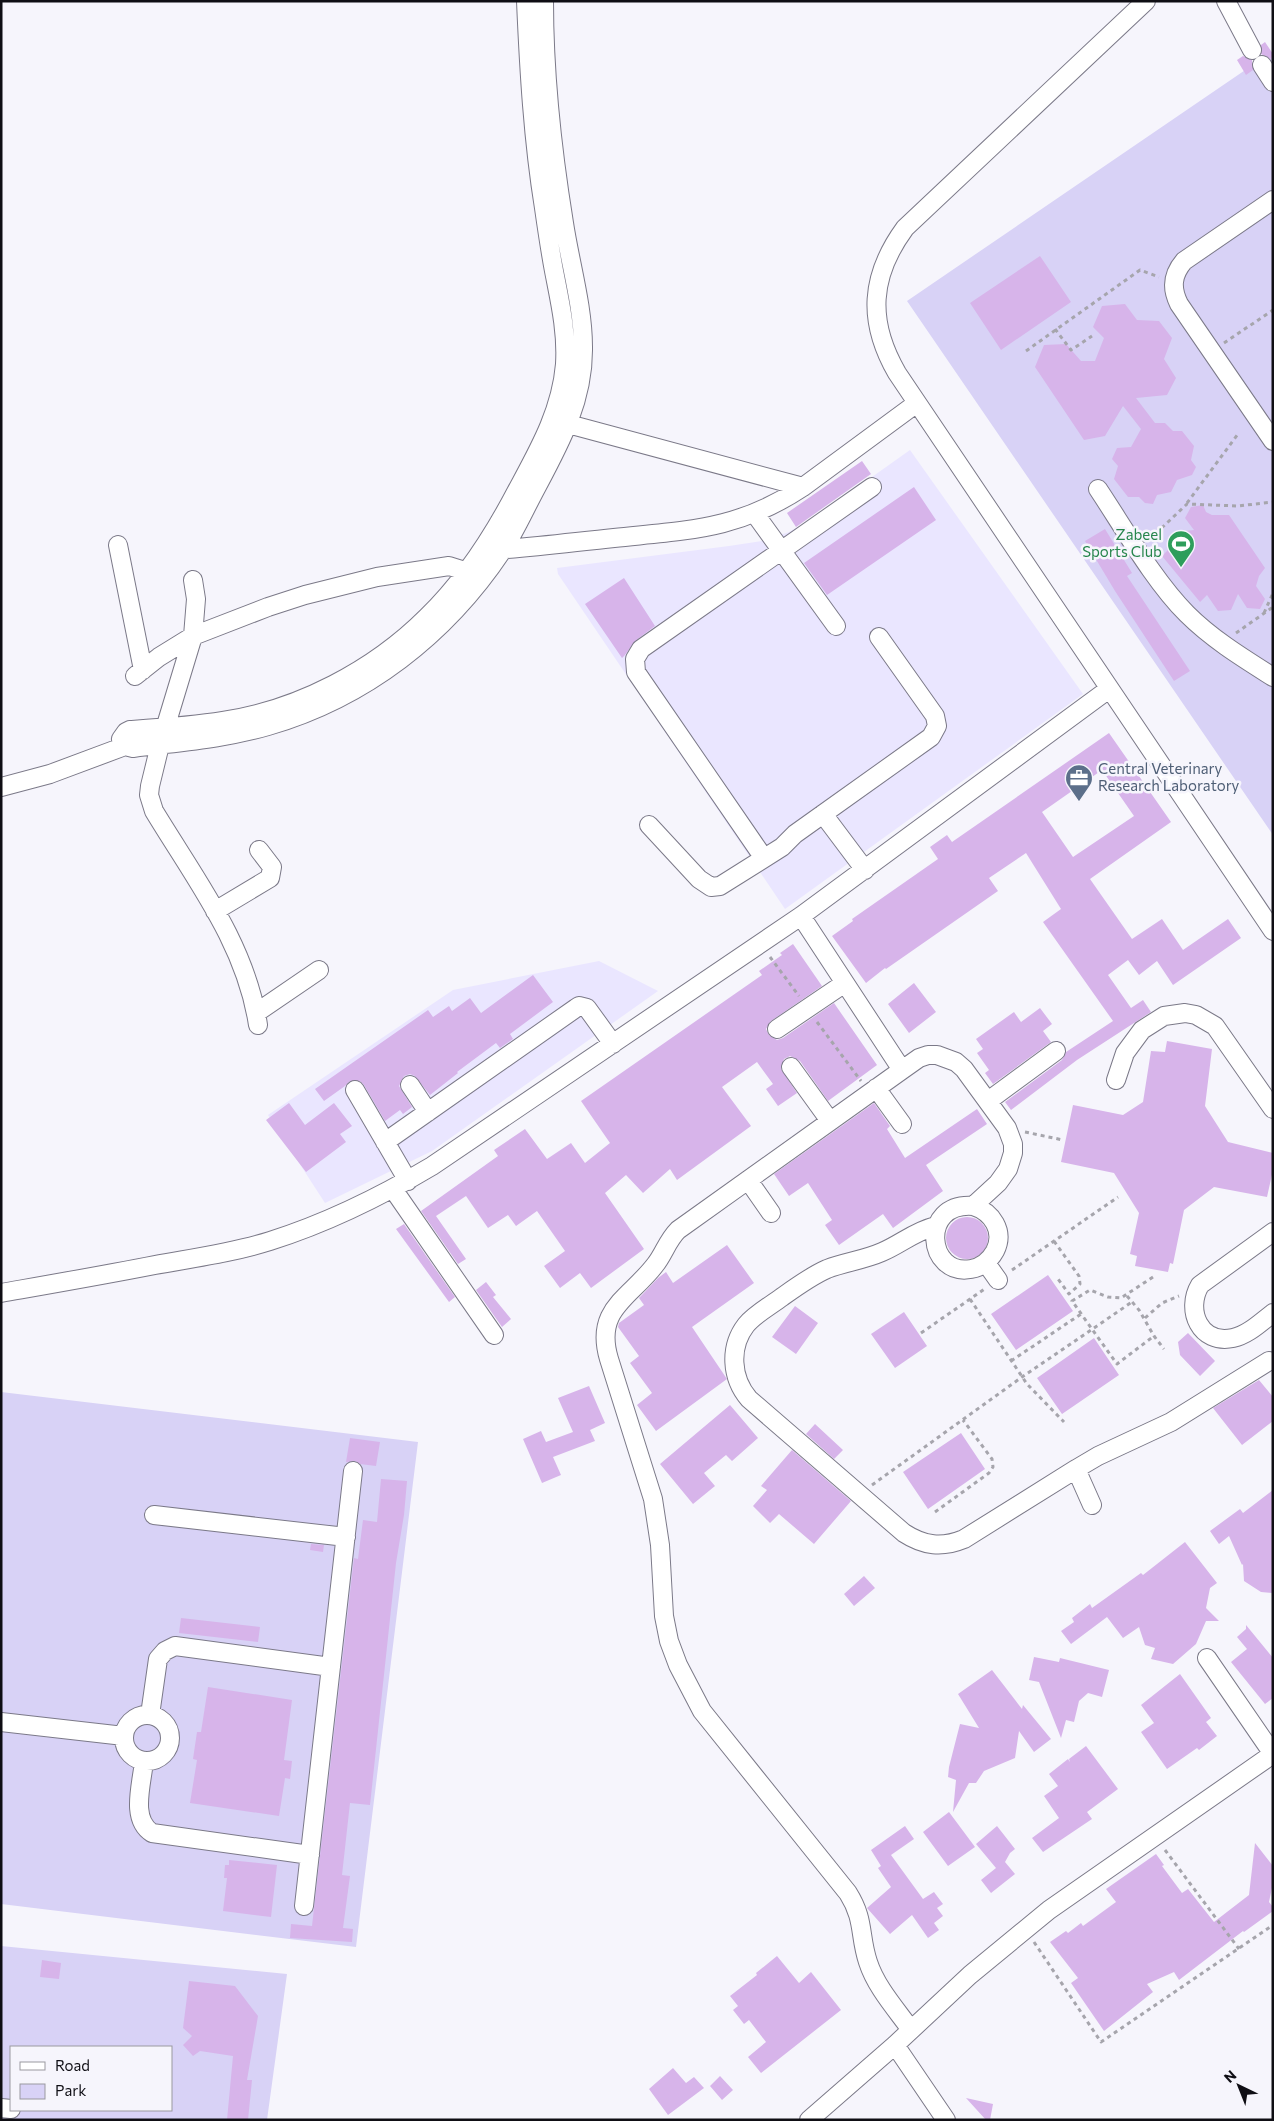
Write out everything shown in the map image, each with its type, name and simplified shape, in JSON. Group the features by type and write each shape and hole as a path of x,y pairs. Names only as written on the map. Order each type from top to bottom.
{"street":[{"path":"1,787 50,774 125,746 134,748 237,734 268,726 329,703 385,671 436,631 468,596 503,550 561,422 560,392 565,364 564,324 553,269 536,149 526,1"},
{"path":"125,746 122,739 126,732 224,721 252,715 279,706 332,684 375,659 406,636 428,616 480,551 578,396 582,367 582,327 560,199 549,112 544,1"},
{"path":"1146,1 905,228 893,244 884,261 878,280 876,318 880,338 887,356 917,403 1273,931"},
{"path":"1226,1 1273,82"},
{"path":"1273,200 1184,261 1175,274 1173,282 1173,290 1179,304 1273,441"},
{"path":"565,364 582,367"},
{"path":"480,551 705,528 726,524 755,514 785,499 917,403"},
{"path":"561,422 803,487"},
{"path":"759,851 636,672 634,666 637,654 641,649 872,487"},
{"path":"1098,489 1173,599 1201,627 1221,643 1273,677"},
{"path":"755,514 836,626"},
{"path":"118,545 139,673 159,657 193,636 268,607 344,585 443,566 455,566 465,571"},
{"path":"194,580 196,599 193,636 160,745 150,786 150,803 215,911 241,960 257,1019 319,970"},
{"path":"649,825 699,879 710,887 720,886 782,847 795,834 931,737 937,726 935,716 879,637"},
{"path":"1,1293 226,1252 260,1244 312,1227 353,1210 400,1185 801,916 1109,689"},
{"path":"823,814 865,870"},
{"path":"699,879 711,881 717,879 778,839 795,834"},
{"path":"215,911 270,878 272,867 258,850"},
{"path":"801,916 902,1070"},
{"path":"777,1029 845,983"},
{"path":"385,1142 579,1006 590,1011 612,1044"},
{"path":"1116,1080 1125,1053 1142,1030 1164,1016 1185,1013 1201,1018 1215,1026 1270,1098"},
{"path":"988,1101 1056,1051"},
{"path":"911,2030 872,1973 865,1950 859,1914 848,1893 702,1711 678,1665 669,1641 664,1616 660,1544 653,1499 606,1349 606,1328 613,1309 655,1265 672,1236 678,1230 876,1088 919,1058 928,1055 947,1058 964,1069 1007,1128 1013,1144 1013,1153 1008,1169 998,1183 973,1206"},
{"path":"791,1067 830,1121"},
{"path":"410,1085 428,1112"},
{"path":"876,1088 902,1124"},
{"path":"355,1090 385,1142 400,1185 494,1335"},
{"path":"748,1180 771,1213"},
{"path":"936,1226 935,1245 944,1260 951,1266 969,1269 986,1263 997,1248 998,1230 989,1214 973,1206 964,1205 947,1212 936,1226 915,1233 884,1252 826,1270 809,1278 755,1317 747,1325 736,1346 735,1369 742,1391 749,1399 913,1539 928,1544 944,1545 964,1539 1098,1456 1170,1422 1269,1361"},
{"path":"1273,1232 1200,1285 1196,1292 1193,1310 1196,1319 1207,1333 1215,1337 1233,1338 1241,1336 1273,1313"},
{"path":"986,1263 998,1280"},
{"path":"1076,1469 1092,1505"},
{"path":"304,1906 353,1471"},
{"path":"154,1515 346,1537"},
{"path":"150,1715 158,1659 165,1651 175,1646 331,1667"},
{"path":"809,2120 895,2046 970,1975 1026,1928 1095,1876 1273,1754 1207,1658"},
{"path":"150,1715 163,1721 167,1727 170,1741 164,1754 158,1758 144,1761 137,1760 127,1750 124,1736 130,1723 136,1718 150,1715"},
{"path":"1,1722 124,1736"},
{"path":"144,1761 139,1812 143,1824 152,1833 310,1855"},
{"path":"895,2046 946,2120"}],"path":[{"path":"1026,351 1140,270 1173,282"},
{"path":"1212,352 1273,310"},
{"path":"1056,329 1071,350 1092,336"},
{"path":"1139,550 1187,504 1238,434"},
{"path":"1187,504 1238,506 1273,502"},
{"path":"1264,613 1273,593"},
{"path":"1221,643 1273,607"},
{"path":"1007,1128 1063,1140"},
{"path":"921,1333 1118,1197"},
{"path":"1054,1241 1079,1276 1080,1284 1069,1294 1058,1279"},
{"path":"1153,1277 1127,1296 1114,1298 1093,1290 1087,1291 1072,1301 1117,1364 1154,1336"},
{"path":"1145,1318 1162,1303 1196,1292"},
{"path":"1127,1296 1145,1318 1154,1336 1164,1349"},
{"path":"970,1299 1022,1377 1064,1422"},
{"path":"859,1494 1022,1377 1132,1302"},
{"path":"1011,1361 1081,1314"},
{"path":"935,1512 989,1473 993,1467 992,1459 963,1420"},
{"path":"1154,1835 1239,1949"},
{"path":"1026,1928 1101,2042 1273,1926"}],"shaded area":[{"path":"910,450 1083,694 785,909 558,574 557,568 762,541 789,532 817,516"},
{"path":"599,961 658,991 432,1151 325,1203 268,1115 453,990"}],"green space":[{"name":"Zabeel Sports Club","path":"1273,51 1273,835 907,301"},
{"path":"1,1392 418,1442 356,1947 1,1904"},
{"path":"1,1946 287,1974 267,2120 1,2120"}],"building":[{"path":"1265,42 1273,54 1271,59 1261,54 1261,45"},
{"path":"1243,56 1252,60 1253,70 1246,75 1237,60"},
{"path":"1040,256 1071,302 1001,350 970,303"},
{"path":"1125,304 1137,320 1159,321 1172,338 1164,359 1176,378 1167,395 1136,398 1155,423 1165,423 1173,431 1182,431 1194,446 1191,460 1196,467 1192,475 1177,480 1171,492 1157,495 1153,504 1145,503 1139,497 1128,497 1114,479 1118,466 1112,459 1117,448 1131,447 1141,429 1123,406 1105,436 1084,440 1035,367 1044,345 1066,344 1081,361 1095,361 1104,338 1093,327 1102,306"},
{"path":"862,461 871,474 796,527 787,513"},
{"path":"914,487 936,520 827,595 804,563"},
{"path":"1203,505 1206,512 1212,515 1229,515 1265,568 1259,576 1256,586 1265,599 1260,609 1247,608 1238,594 1231,610 1218,611 1207,595 1200,602 1162,556 1170,548 1176,532 1194,530 1185,518 1191,507"},
{"path":"1105,529 1132,573 1127,576 1190,671 1174,681 1115,591 1085,541"},
{"path":"624,578 655,626 635,641 622,658 585,604"},
{"path":"1109,733 1171,822 1090,879 1132,939 1162,919 1183,950 1228,919 1241,938 1173,985 1157,961 1139,975 1128,960 1108,975 1131,1008 1143,1000 1151,1012 1077,1060 1011,1110 1005,1102 1062,1060 1066,1052 1113,1021 1043,922 1061,909 1026,853 989,878 998,891 866,983 832,936 853,921 852,919 938,859 930,847 947,835 952,842","holes":["1102,770 1134,816 1073,857 1042,812"]},
{"path":"793,944 822,986 771,1021 766,1029 769,1035 777,1040 783,1038 834,1003 877,1065 828,1101 800,1061 790,1056 784,1059 781,1069 797,1093 778,1106 766,1089 773,1084 757,1062 722,1087 751,1126 677,1180 670,1169 643,1193 626,1175 605,1193 644,1249 591,1288 580,1273 560,1288 544,1266 565,1251 537,1211 516,1226 508,1215 488,1228 466,1196 436,1216 466,1259 458,1264 421,1211 498,1156 494,1150 525,1129 547,1159 571,1143 585,1163 610,1143 581,1101 762,975 759,971 782,955 780,953"},
{"path":"533,975 553,1002 510,1034 513,1039 500,1048 496,1043 430,1095 415,1076 410,1074 404,1076 399,1086 412,1107 403,1114 400,1110 385,1121 360,1081 350,1081 324,1101 315,1089 428,1010 433,1017 449,1006 452,1011 470,998 481,1013"},
{"path":"914,983 936,1012 909,1033 888,1004"},
{"path":"1040,1008 1052,1024 1043,1031 1051,1042 993,1084 985,1073 989,1070 977,1053 983,1049 976,1039 1014,1012 1021,1022"},
{"path":"1167,1041 1212,1049 1205,1106 1228,1142 1273,1153 1273,1170 1267,1197 1214,1187 1184,1210 1173,1264 1170,1263 1168,1272 1135,1266 1137,1256 1130,1254 1139,1213 1114,1173 1061,1162 1073,1105 1123,1115 1143,1102 1151,1051 1165,1052"},
{"path":"289,1103 305,1125 334,1103 352,1126 340,1134 346,1142 306,1172 266,1120"},
{"path":"874,1103 890,1126 887,1129 905,1158 977,1109 987,1124 926,1165 943,1191 893,1228 883,1214 839,1245 825,1225 832,1220 808,1183 789,1196 774,1174"},
{"path":"967,1217 982,1223 988,1238 982,1253 967,1259 952,1253 946,1238 952,1223"},
{"path":"404,1224 455,1297 449,1302 396,1229"},
{"path":"727,1245 754,1283 692,1327 727,1379 656,1431 637,1405 652,1393 630,1363 639,1356 618,1327 619,1323 644,1305 639,1298 666,1272 673,1283"},
{"path":"1048,1275 1073,1311 1016,1350 991,1314"},
{"path":"486,1282 496,1295 493,1297 511,1319 502,1327 476,1290"},
{"path":"795,1306 818,1323 796,1354 772,1337"},
{"path":"904,1312 927,1346 895,1368 871,1334"},
{"path":"1188,1333 1215,1361 1200,1376 1180,1355 1178,1342"},
{"path":"1094,1338 1119,1375 1062,1414 1037,1378"},
{"path":"1259,1380 1273,1397 1273,1421 1242,1445 1213,1408"},
{"path":"589,1386 605,1423 590,1430 595,1441 553,1457 561,1475 542,1483 523,1439 541,1431 546,1442 573,1432 558,1398"},
{"path":"730,1405 758,1438 732,1461 726,1455 704,1473 715,1486 693,1504 660,1464"},
{"path":"815,1424 843,1450 834,1459 806,1434"},
{"path":"961,1433 985,1469 928,1509 903,1472"},
{"path":"350,1438 380,1442 376,1466 360,1464 355,1461 346,1462"},
{"path":"792,1450 851,1501 814,1544 779,1514 770,1523 753,1506 767,1490 761,1486"},
{"path":"381,1479 407,1481 404,1515 396,1563 370,1805 350,1803 342,1875 350,1876 343,1928 353,1929 352,1942 290,1938 291,1924 312,1926 354,1558 358,1559 363,1520 377,1522"},
{"path":"1273,1490 1273,1593 1261,1592 1244,1581 1243,1564 1229,1536 1219,1544 1210,1531 1240,1509 1243,1513"},
{"path":"1185,1542 1217,1583 1210,1588 1206,1608 1219,1621 1206,1621 1196,1644 1173,1664 1151,1659 1155,1648 1145,1645 1139,1627 1123,1638 1107,1617 1071,1644 1061,1631 1074,1622 1072,1618 1090,1604 1092,1608 1141,1573 1143,1575"},
{"path":"311,1544 324,1545 323,1552 310,1550"},
{"path":"864,1576 875,1588 854,1606 844,1594"},
{"path":"181,1618 260,1627 258,1642 179,1633"},
{"path":"1246,1625 1273,1658 1273,1698 1265,1704 1231,1662 1247,1649 1237,1637 1246,1629"},
{"path":"1034,1657 1059,1662 1060,1658 1109,1670 1102,1697 1088,1693 1079,1701 1074,1722 1066,1720 1061,1738 1039,1682 1029,1680"},
{"path":"992,1670 1022,1709 1023,1705 1051,1739 1034,1752 1019,1731 1015,1758 984,1771 976,1783 969,1783 953,1812 956,1780 948,1777 960,1724 979,1728 958,1694"},
{"path":"1180,1674 1211,1718 1206,1722 1217,1736 1199,1750 1197,1748 1167,1769 1141,1732 1154,1723 1141,1705"},
{"path":"208,1687 292,1700 284,1760 292,1761 290,1779 285,1778 279,1816 190,1803 197,1760 193,1759 197,1732 201,1732"},
{"path":"1086,1746 1118,1789 1087,1812 1092,1819 1043,1852 1032,1838 1059,1818 1044,1796 1058,1786 1049,1774 1068,1759 1070,1762 1069,1759"},
{"path":"949,1812 975,1847 948,1866 923,1832"},
{"path":"905,1826 914,1839 891,1855 923,1899 934,1892 943,1904 937,1908 943,1916 934,1923 939,1930 928,1938 912,1915 890,1934 867,1908 891,1887 878,1868 881,1866 871,1850"},
{"path":"997,1826 1015,1849 1010,1853 1005,1862 1015,1874 991,1893 981,1880 996,1868 976,1844"},
{"path":"1255,1843 1273,1866 1273,1883 1269,1902 1273,1907 1273,1911 1243,1931 1179,1980 1174,1972 1147,1984 1153,1992 1104,2031 1071,1983 1078,1978 1050,1942 1066,1931 1068,1933 1081,1923 1083,1926 1116,1902 1106,1889 1156,1854 1164,1865 1162,1866 1182,1893 1188,1889 1214,1922 1249,1895"},
{"path":"229,1860 277,1865 271,1917 223,1911 227,1878 224,1878 225,1865 229,1865"},
{"path":"777,1956 799,1983 811,1972 841,2010 761,2073 748,2057 766,2042 749,2020 744,2024 733,2010 738,2006 730,1996 757,1975 756,1973"},
{"path":"42,1960 61,1963 59,1979 40,1977"},
{"path":"189,1981 235,1986 258,2016 247,2080 252,2080 248,2120 227,2120 233,2056 200,2051 193,2056 183,2045 192,2036 183,2028"},
{"path":"673,2068 686,2083 694,2077 704,2088 668,2115 649,2089"},
{"path":"720,2076 733,2090 722,2100 710,2086"},
{"path":"966,2098 993,2104 990,2120 986,2120"}],"place":[{"name":"Zabeel Sports Club","path":"1181,568"},
{"name":"Central Veterinary Research Laboratory","path":"1079,802"}]}
